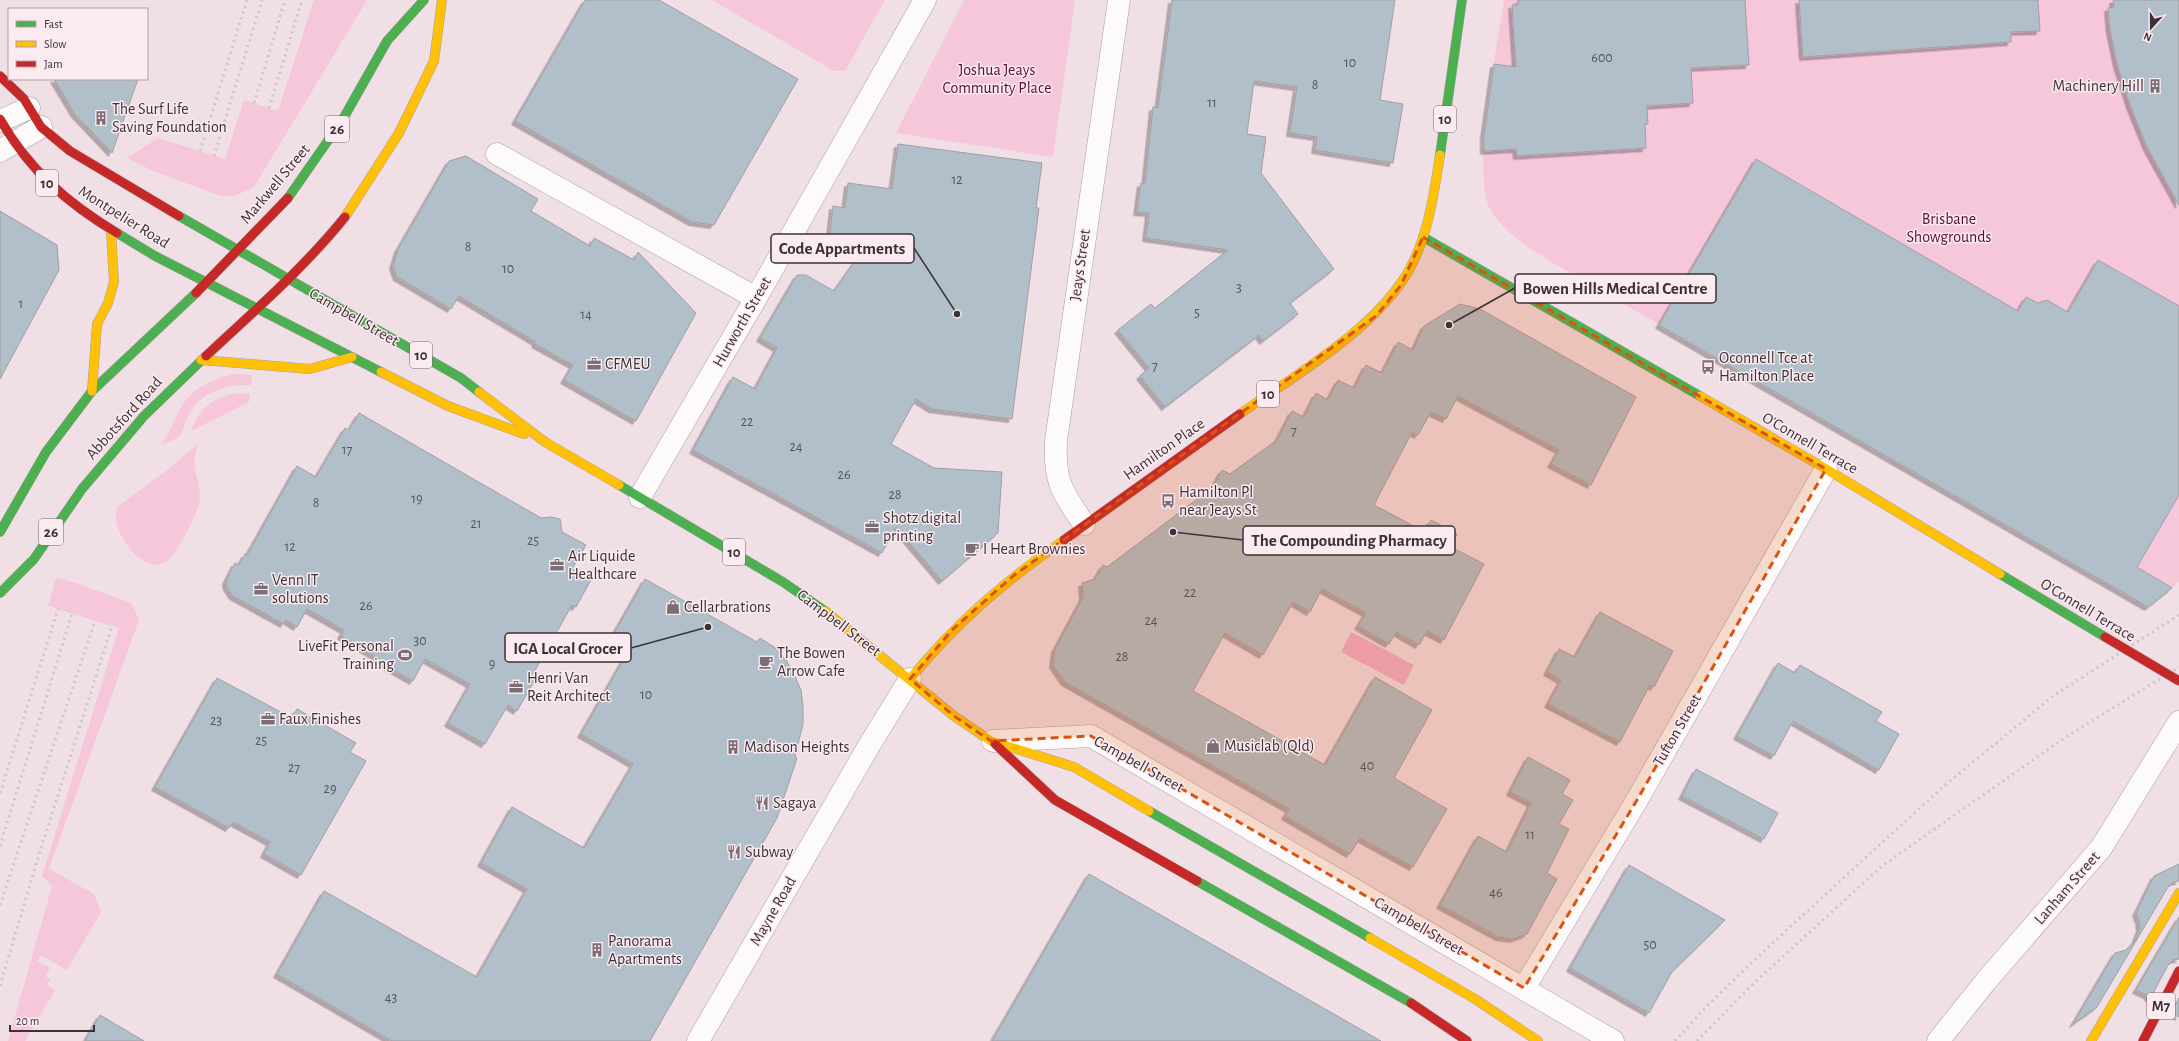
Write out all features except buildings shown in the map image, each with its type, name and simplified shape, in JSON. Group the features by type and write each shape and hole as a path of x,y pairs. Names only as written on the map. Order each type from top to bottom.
{"main road":[{"name":"Markwell Street","path":"207,282 278,209 301,182 343,119 387,40 424,0"},
{"name":"26","path":"289,280 335,230 399,133 434,61 442,0"},
{"name":"10","path":"1423,237 1433,203 1462,0"},
{"name":"Montpelier Road","path":"0,76 24,99 42,127 70,151 238,251"},
{"name":"Montpelier Road","path":"0,120 6,148 45,181 111,230 155,256 259,309"},
{"path":"92,391 97,324 108,303 114,282 111,230"},
{"name":"Hamilton Place","path":"910,679 942,642 990,594 1084,524 1365,325 1386,306 1401,285 1423,237"},
{"name":"O'Connell Terrace","path":"1423,237 1826,469 2179,681"},
{"name":"Campbell Street","path":"238,251 461,378 545,442 783,582 832,616 954,716 992,741"},
{"name":"Abbotsford Road","path":"0,593 34,559 99,467 144,416 201,360 259,309 289,280"},
{"name":"26","path":"0,532 46,452 92,391 207,282"},
{"name":"Campbell Street","path":"259,309 448,406 545,442"},
{"path":"201,360 310,369 352,357"},
{"path":"992,741 1074,767 1474,998 1538,1041"},
{"path":"992,741 1055,800 1395,993 1467,1041"},
{"path":"2091,1041 2179,893"},
{"name":"M7","path":"2143,1041 2179,972"}],"street":[{"name":"Hurworth Street","path":"640,497 756,298 925,0"},
{"name":"Jeays Street","path":"1084,524 1059,484 1056,469 1056,447 1119,0"},
{"path":"0,120 29,108"},
{"path":"6,148 42,127"},
{"path":"497,154 756,298"},
{"name":"Tufton Street","path":"1524,988 1637,800 1826,469"},
{"name":"Mayne Road","path":"698,1041 874,737 910,679"},
{"name":"Lanham Street","path":"1938,1041 1986,982 2101,848 2179,722"},
{"name":"Campbell Street","path":"992,741 1091,736 1613,1041"}],"highlighted area":[{"path":"1423,237 1826,469 1637,800 1524,988 1091,736 991,741 954,716 910,679 953,629 1013,576 1376,316 1401,285"}],"green space":[{"path":"314,0 367,0 254,187 235,196 221,196 153,171 127,158 158,138 225,159 244,100 278,111"},
{"path":"712,0 885,0 845,71 834,71"},
{"name":"Joshua Jeays Community Place","path":"964,0 1075,0 1053,157 896,133"},
{"name":"Brisbane Showgrounds","path":"1504,0 2179,0 2179,582 2148,607 1546,259 1509,232 1491,211 1485,194 1483,169 1487,108"},
{"path":"235,374 252,375 251,385 234,386 217,390 203,398 191,411 179,437 161,445 182,406 194,392 217,379"},
{"path":"237,393 250,394 249,402 191,431 198,416 208,405 221,398"},
{"path":"199,443 196,451 195,470 200,497 193,519 184,537 171,557 162,564 152,564 141,560 132,552 118,529 116,517 117,507 165,472"},
{"path":"56,578 73,582 131,603 139,620 49,869 94,894 101,912 67,970 41,955 37,961 50,968 45,976 50,979 47,985 55,990 25,1041 8,1041 52,886 42,876 119,628 48,606"}],"shaded area":[{"path":"1351,632 1414,665 1404,685 1341,652"}],"railway":[{"path":"200,151 247,0"},
{"path":"214,156 262,0"},
{"path":"254,103 285,0"},
{"path":"269,108 302,0"},
{"path":"0,793 58,609"},
{"path":"0,846 72,614"},
{"path":"1675,1041 1705,1008 1767,948 1944,786 2053,696 2179,615"},
{"path":"0,905 95,621"},
{"path":"0,986 36,864 112,626"},
{"path":"1697,1041 1753,984 1882,866 2063,739 2179,667"}],"traffic: fast":[{"path":"288,198 343,119 387,41 424,0"},
{"path":"1440,155 1462,0"},
{"path":"179,216 461,378 479,392"},
{"path":"117,233 155,256 381,372"},
{"path":"1423,237 1700,396"},
{"path":"0,532 46,452 92,391 196,293"},
{"path":"0,593 34,559 82,489 144,416 206,356"},
{"path":"619,485 783,582 825,611"},
{"path":"2000,574 2105,637"},
{"path":"1149,811 1370,938"},
{"path":"1197,881 1411,1003"}],"traffic: slow":[{"path":"345,217 399,133 434,61 442,0"},
{"path":"1240,414 1354,333 1375,314 1393,293 1408,272 1421,244 1429,215 1440,155"},
{"path":"92,391 97,324 108,303 114,282 111,231"},
{"path":"201,360 310,369 352,357"},
{"path":"381,372 448,406 524,434"},
{"path":"479,392 545,442 619,485"},
{"path":"1700,396 1826,469 2000,574"},
{"path":"910,679 945,639 982,604 1021,571 1064,540"},
{"path":"825,611 954,716 991,741"},
{"path":"991,741 1074,767 1149,811"},
{"path":"2091,1041 2179,893"},
{"path":"1370,938 1475,999 1538,1041"}],"traffic: jam":[{"path":"0,76 24,99 41,127 70,151 179,216"},
{"path":"0,119 23,154 51,184 82,210 117,233"},
{"path":"196,293 288,198"},
{"path":"206,356 295,272 345,217"},
{"path":"1064,540 1240,414"},
{"path":"2105,637 2179,681"},
{"path":"995,744 1055,800 1197,881"},
{"path":"2143,1041 2179,971"},
{"path":"1411,1003 1467,1041"}],"place":[{"name":"Machinery Hill","path":"2155,86"},
{"name":"The Surf Life Saving Foundation","path":"101,118"},
{"name":"Code Appartments","path":"957,314"},
{"name":"Bowen Hills Medical Centre","path":"1449,325"},
{"name":"CFMEU","path":"594,364"},
{"name":"Oconnell Tce at Hamilton Place","path":"1708,367"},
{"name":"Hamilton Pl near Jeays St","path":"1168,501"},
{"name":"Shotz digital printing","path":"872,527"},
{"name":"The Compounding Pharmacy","path":"1173,532"},
{"name":"I Heart Brownies","path":"972,549"},
{"name":"Air Liquide Healthcare","path":"557,565"},
{"name":"Venn IT solutions","path":"261,589"},
{"name":"Cellarbrations","path":"673,607"},
{"name":"IGA Local Grocer","path":"708,627"},
{"name":"LiveFit Personal Training","path":"405,655"},
{"name":"The Bowen Arrow Cafe","path":"766,662"},
{"name":"Henri Van Reit Architect","path":"516,687"},
{"name":"Faux Finishes","path":"268,719"},
{"name":"Musiclab (Qld)","path":"1213,746"},
{"name":"Madison Heights","path":"733,747"},
{"name":"Sagaya","path":"762,803"},
{"name":"Subway","path":"734,852"},
{"name":"Panorama Apartments","path":"597,950"}]}
